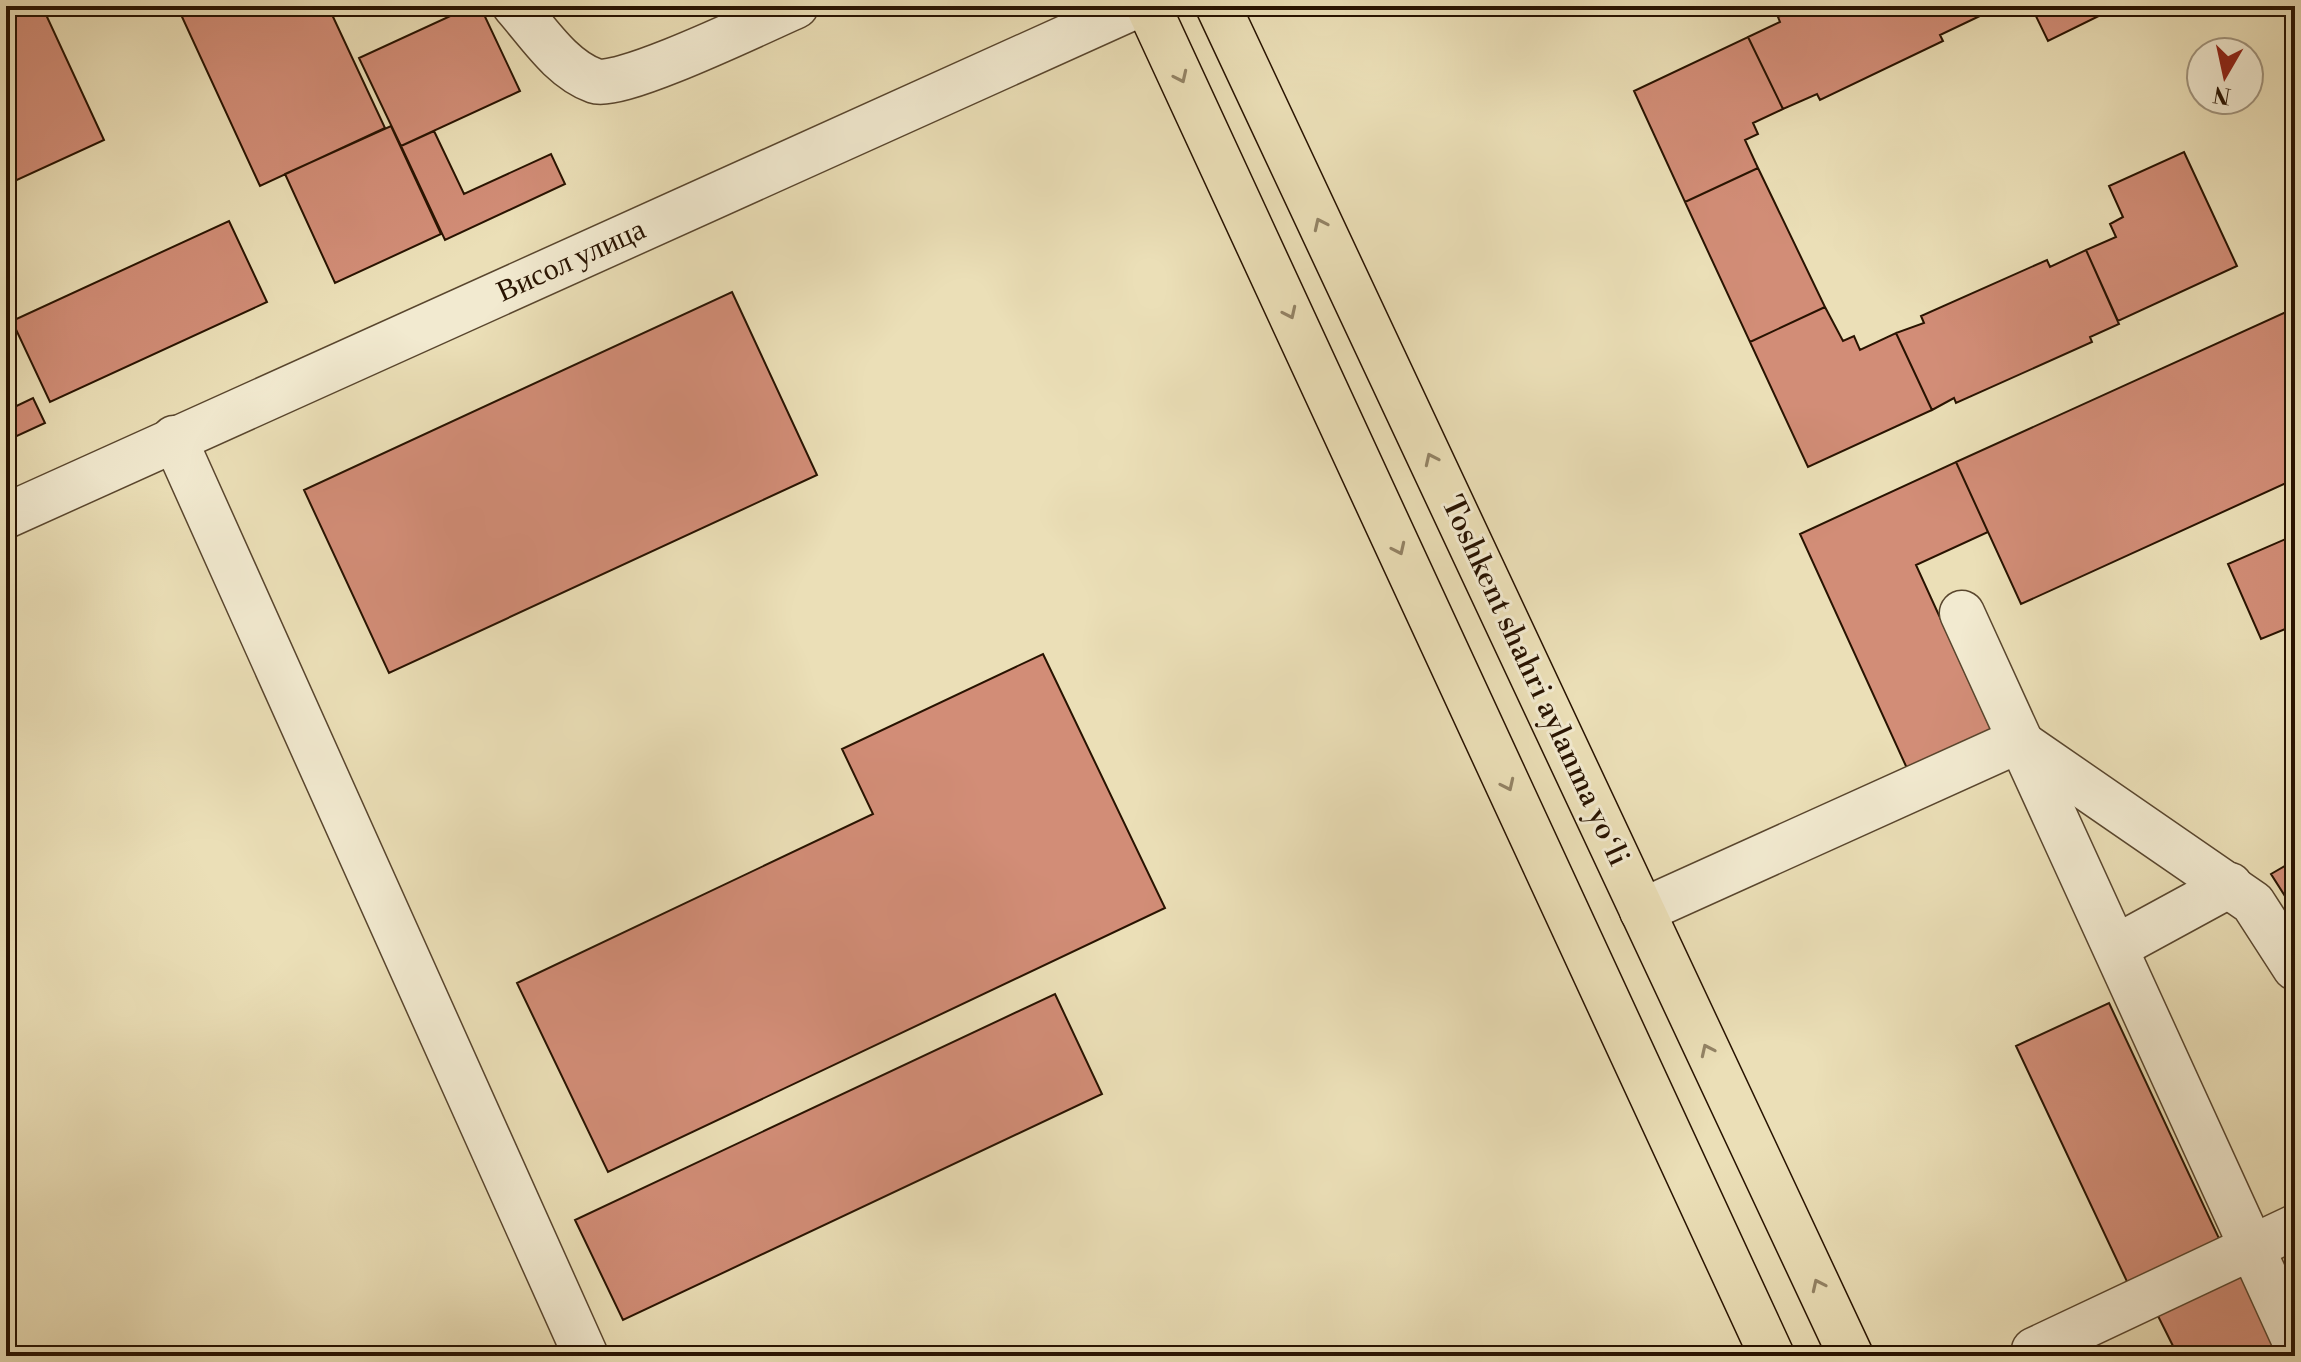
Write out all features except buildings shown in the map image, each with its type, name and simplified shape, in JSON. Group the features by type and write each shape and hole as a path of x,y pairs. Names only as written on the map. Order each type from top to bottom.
{"highway":[{"path":"1148,6 1772,1356"},
{"name":"Toshkent shahri aylanma yoʻli","path":"1218,6 1851,1356"}],"street":[{"path":"515,6 571,69 598,83 629,78 796,6"},
{"name":"Висол улица","path":"6,516 1136,6"},
{"path":"174,438 586,1356"},
{"path":"1962,613 2018,741 2118,946 2295,1342"},
{"path":"1642,911 2018,741"},
{"path":"2018,741 2253,903 2295,968"},
{"path":"2118,946 2230,885"},
{"path":"2034,1350 2295,1227"}]}
